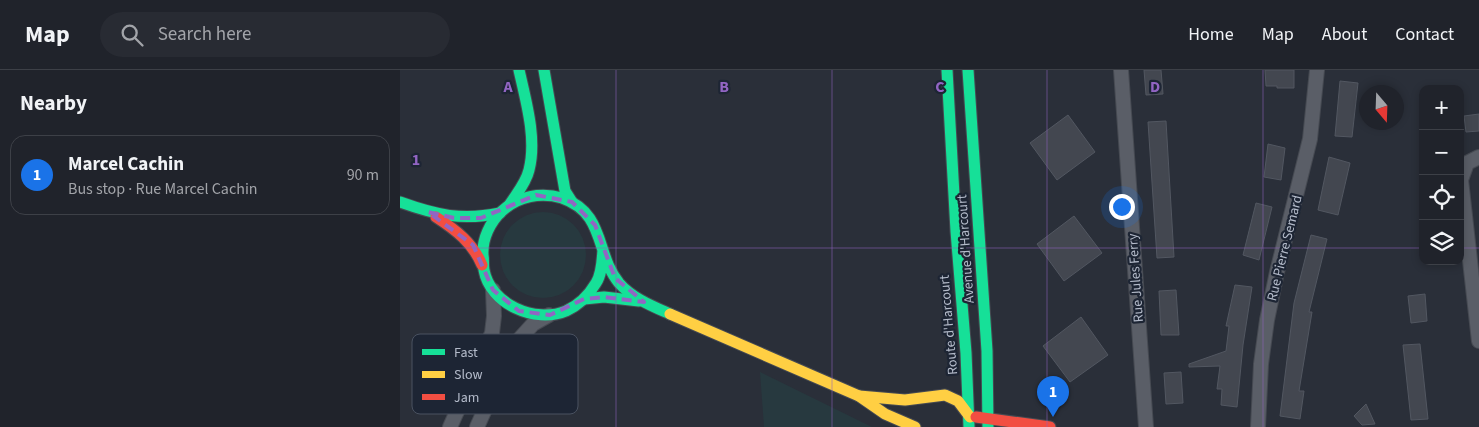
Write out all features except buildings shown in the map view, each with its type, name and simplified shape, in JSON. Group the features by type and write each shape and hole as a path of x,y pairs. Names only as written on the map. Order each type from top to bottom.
{"main road":[{"path":"484,268 482,253 487,231 524,184 530,164 530,141 519,70"},
{"path":"544,70 565,191 572,202"},
{"name":"Avenue d'Harcourt","path":"947,70 956,232"},
{"name":"Avenue d'Harcourt","path":"968,70 988,352 988,422"},
{"path":"510,204 526,197 542,195 556,196 572,202 587,214 595,225 611,271 620,284 644,302 859,396 907,400 948,396 960,403 969,422"},
{"path":"400,202 428,212 454,218 482,218 500,213"},
{"path":"428,212 452,227 473,245 493,290 500,298 519,311 533,315 561,313 574,307 584,299 596,284 601,271 603,250"},
{"name":"Route d'Harcourt","path":"956,232 966,353 969,422"},
{"path":"584,299 604,297 644,302"},
{"path":"859,396 866,404 915,427"},
{"path":"960,427 969,422 988,422 1050,427"}],"street":[{"name":"Rue Jules Ferry","path":"1121,70 1146,427"},
{"name":"Rue Pierre Semard","path":"1258,427 1261,364 1267,320 1310,138 1317,70"},
{"path":"1479,157 1467,163 1461,180 1479,341"},
{"path":"492,334 494,316 493,290"},
{"path":"524,334 533,324 550,315"},
{"path":"450,427 456,414"},
{"path":"477,427 483,414"}],"highlighted area":[{"path":"536,195 572,202 595,225 615,278 644,302 604,297 584,299 550,315 519,311 493,290 473,245 428,212 454,218 481,218"}],"shaded area":[{"path":"543,212 560,215 579,231 583,238 586,255 583,272 567,291 560,295 543,298 526,295 507,279 503,272 500,255 503,238 519,219 526,215"},
{"path":"760,372 872,427 764,427"}],"traffic: fast":[{"path":"510,204 526,179 532,146 530,120 519,70"},
{"path":"544,70 565,191 572,202"},
{"path":"947,70 956,231 966,353 969,427"},
{"path":"968,70 987,351 988,427"},
{"path":"603,250 603,254 602,263 599,276 590,292 575,306 554,314 528,313 504,301 495,293 488,282 484,270 483,249 485,237 498,215 508,206 522,199 546,195 554,196 576,205 586,214 598,235 611,272 619,283 649,305 670,314"},
{"path":"400,202 449,215 473,216 500,213"},
{"path":"584,299 604,297 639,301"}],"traffic: slow":[{"path":"670,314 859,396 885,414 915,427"},
{"path":"859,396 905,400 945,395 958,401 970,417"}],"traffic: jam":[{"path":"436,217 469,244 482,265"},
{"path":"976,417 1050,427"}],"place":[{"name":"Marcel Cachin","path":"1053,417"}]}
